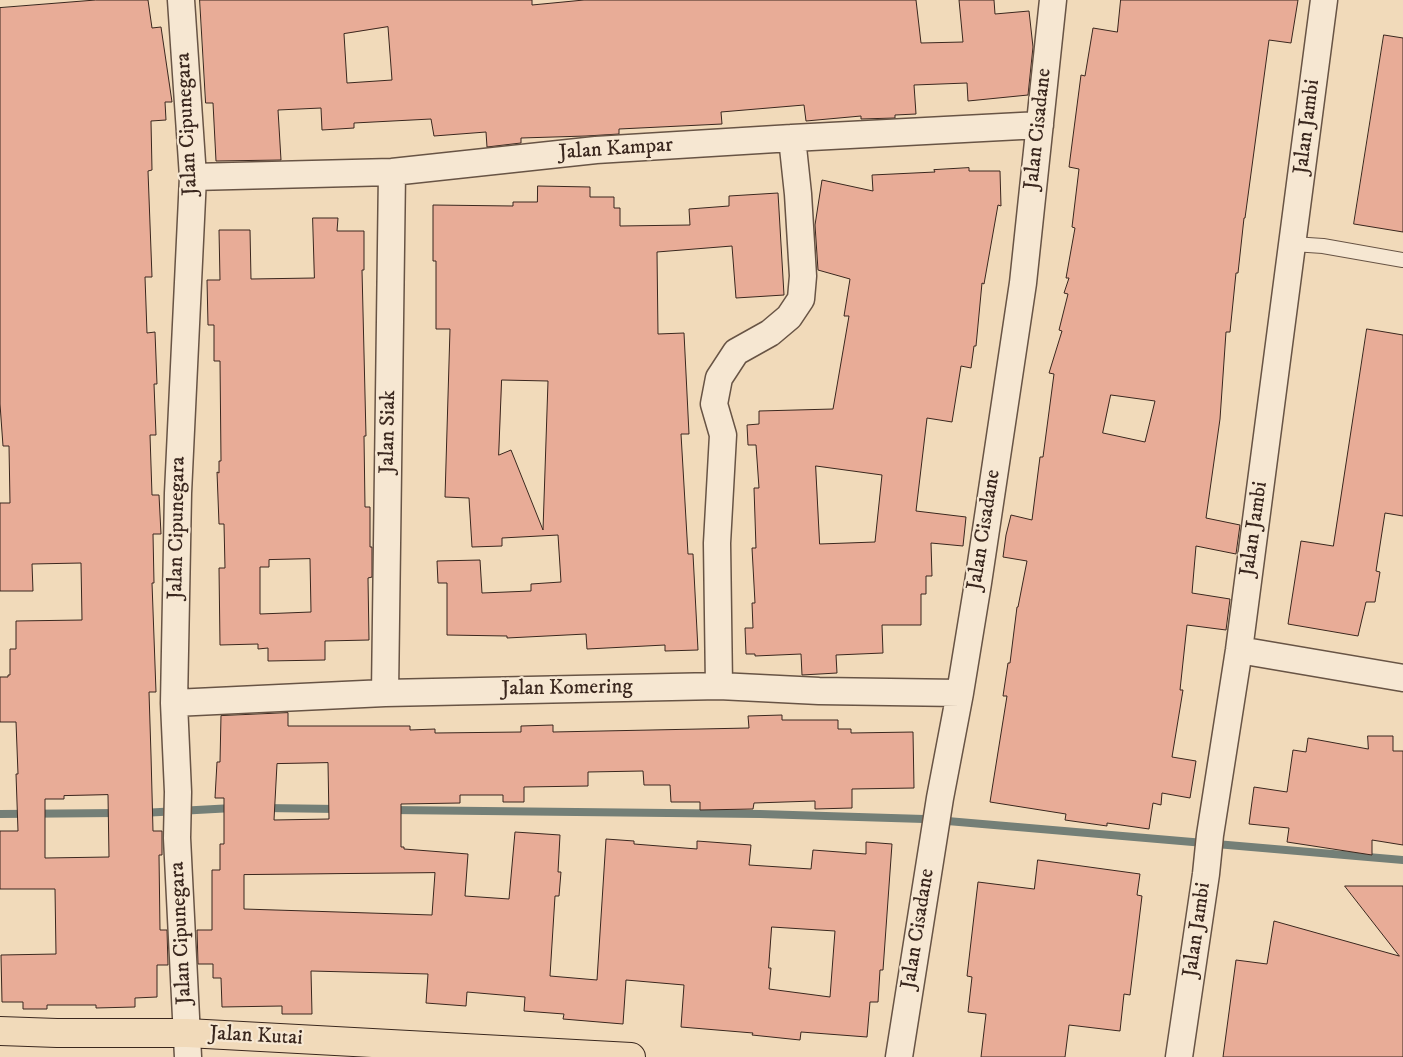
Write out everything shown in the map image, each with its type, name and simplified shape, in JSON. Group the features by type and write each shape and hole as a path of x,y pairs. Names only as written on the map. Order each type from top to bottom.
{"main road":[{"name":"Jalan Kutai","path":"0,1031 188,1045 631,1057"}],"street":[{"name":"Jalan Cipunegara","path":"181,0 193,177 178,493 174,702 178,792 176,838 188,1045"},
{"name":"Jalan Cisadane","path":"899,1057 932,845 960,693 1023,283 1053,0"},
{"name":"Jalan Jambi","path":"1179,1057 1210,835 1239,650 1324,0"},
{"name":"Jalan Kampar","path":"193,177 392,172 596,150 1040,125"},
{"path":"719,686 717,543 724,435 714,404 720,378 736,352 770,333 789,317 801,299 803,276 798,194 792,138"},
{"name":"Jalan Siak","path":"385,693 392,172"},
{"path":"1239,650 1403,678"},
{"name":"Jalan Komering","path":"174,702 385,693 719,686 819,691 960,693"}],"lane":[{"path":"1293,244 1323,246 1403,260"}],"building":[{"path":"96,0 148,0 152,28 161,27 172,102 165,102 166,120 151,121 152,170 148,171 152,277 145,277 147,333 155,332 157,384 154,384 156,435 150,435 152,495 159,495 161,534 153,534 154,583 152,583 156,692 149,692 153,831 162,831 162,855 159,855 160,930 167,930 168,965 157,965 157,997 135,998 135,1007 96,1008 96,1005 47,1005 47,1009 23,1009 23,1002 2,1002 1,955 56,954 55,889 0,889 0,831 18,831 16,774 18,774 16,722 0,722 0,677 8,677 10,675 10,649 16,649 16,621 82,620 81,563 32,564 33,591 0,591 0,503 10,503 9,446 3,446 0,404 0,8","holes":["108,795 109,857 45,858 45,799 64,799 64,796"]},
{"path":"200,0 532,0 532,5 584,0 916,0 921,43 963,42 959,0 994,0 995,14 1029,11 1033,47 1028,95 968,101 967,83 914,85 916,114 895,115 895,118 861,119 861,116 806,121 804,105 721,112 722,124 619,129 619,134 521,138 521,143 487,147 486,132 434,136 431,119 354,123 354,128 322,130 321,108 278,110 281,160 216,161 213,103 206,103","holes":["388,27 392,80 347,83 344,34"]},
{"path":"1121,0 1298,0 1291,43 1269,40 1238,273 1236,273 1230,332 1226,332 1220,419 1206,518 1240,525 1236,554 1196,546 1192,593 1230,599 1226,630 1187,625 1180,690 1183,690 1172,757 1196,761 1190,798 1162,793 1161,805 1153,803 1149,829 1065,820 1066,814 990,802 1007,696 1003,696 1008,663 1010,663 1017,607 1027,561 1003,557 1011,515 1032,520 1040,457 1043,457 1054,374 1049,373 1062,331 1059,330 1068,294 1064,293 1069,278 1066,278 1075,228 1072,227 1079,169 1069,167 1081,75 1085,76 1093,28 1117,32","holes":["1111,395 1155,401 1145,442 1103,433"]},
{"path":"1384,35 1403,38 1403,232 1354,224"},
{"path":"969,168 969,171 1000,171 1001,206 998,205 984,284 982,283 976,346 974,346 971,368 961,366 952,422 927,418 916,511 966,517 963,546 931,543 932,576 926,576 926,594 921,594 921,625 882,625 883,653 836,655 837,673 802,675 801,654 755,656 755,654 746,654 745,628 753,628 752,603 755,603 752,548 756,548 754,488 759,488 756,445 748,445 747,425 759,424 759,411 833,409 849,316 844,316 850,279 818,270 815,225 822,180 873,191 872,175 935,172 934,170","holes":["816,466 882,475 875,542 820,544"]},
{"path":"538,186 590,187 590,197 614,197 614,208 620,208 620,226 690,225 689,209 729,206 729,196 778,193 784,295 736,298 732,246 657,252 658,334 684,333 689,434 681,434 688,554 693,554 698,650 665,651 665,645 587,649 586,634 507,638 507,636 447,635 447,583 438,583 437,561 480,560 482,593 531,591 531,584 561,582 558,535 502,538 502,546 472,547 469,498 445,497 450,329 436,329 436,261 433,261 433,205 513,206 513,202 537,202","holes":["502,380 548,381 543,530 511,450 499,455"]},
{"path":"313,218 338,218 337,231 364,231 364,270 362,270 366,436 364,436 365,507 370,507 370,547 372,547 372,577 368,578 369,640 325,641 325,660 268,661 268,648 258,649 258,644 220,645 219,568 225,568 224,524 219,524 217,472 219,473 219,461 221,461 220,361 214,361 214,325 208,325 207,280 220,280 219,230 250,230 251,279 314,278","holes":["310,559 311,612 260,614 260,567 269,567 269,560"]},
{"path":"1367,329 1403,335 1403,516 1385,513 1376,571 1380,572 1375,602 1366,602 1358,636 1288,624 1301,541 1333,546"},
{"path":"288,713 288,726 410,726 410,730 435,729 435,733 521,732 521,726 553,725 553,732 749,728 748,716 782,715 782,720 838,720 838,729 851,729 851,733 913,732 914,788 852,789 852,808 815,809 815,801 754,803 753,809 700,810 700,802 671,802 670,785 644,785 643,771 588,772 588,786 524,787 524,802 503,802 503,795 460,795 460,803 401,804 401,847 404,847 404,849 468,854 465,896 509,899 515,832 560,835 558,872 561,872 559,896 555,896 550,976 597,980 606,839 634,841 634,844 697,849 697,841 751,845 749,865 811,869 813,850 866,854 866,842 892,844 883,970 880,970 878,1002 870,1002 867,1037 801,1032 800,1040 752,1035 753,1033 681,1027 684,985 626,980 623,1024 563,1019 564,1014 524,1011 525,997 467,992 466,1006 426,1003 428,974 311,971 312,1014 282,1014 282,1006 222,1007 221,978 213,978 213,964 198,964 197,930 212,930 212,870 220,870 220,844 224,844 224,798 215,798 217,762 220,762 221,716","holes":["328,763 329,819 274,820 277,764","435,873 432,915 244,909 244,875","772,927 835,931 830,997 769,989 771,968 769,968"]},
{"path":"1368,736 1393,736 1393,751 1403,751 1403,845 1372,840 1372,855 1287,842 1289,828 1249,824 1254,787 1287,792 1293,750 1306,752 1308,738 1368,749"},
{"path":"1038,860 1140,874 1137,895 1142,896 1130,995 1124,994 1120,1031 1069,1025 1065,1057 981,1057 986,1014 968,1012 972,977 967,976 978,882 1034,889"},
{"path":"1345,886 1403,886 1403,1057 1223,1057 1236,960 1267,964 1274,921 1399,956"}],"waterway":[{"path":"142,813 233,808"},
{"path":"264,808 338,809"},
{"path":"392,810 760,814 924,819 1403,860"},
{"path":"0,814 118,813"}]}
